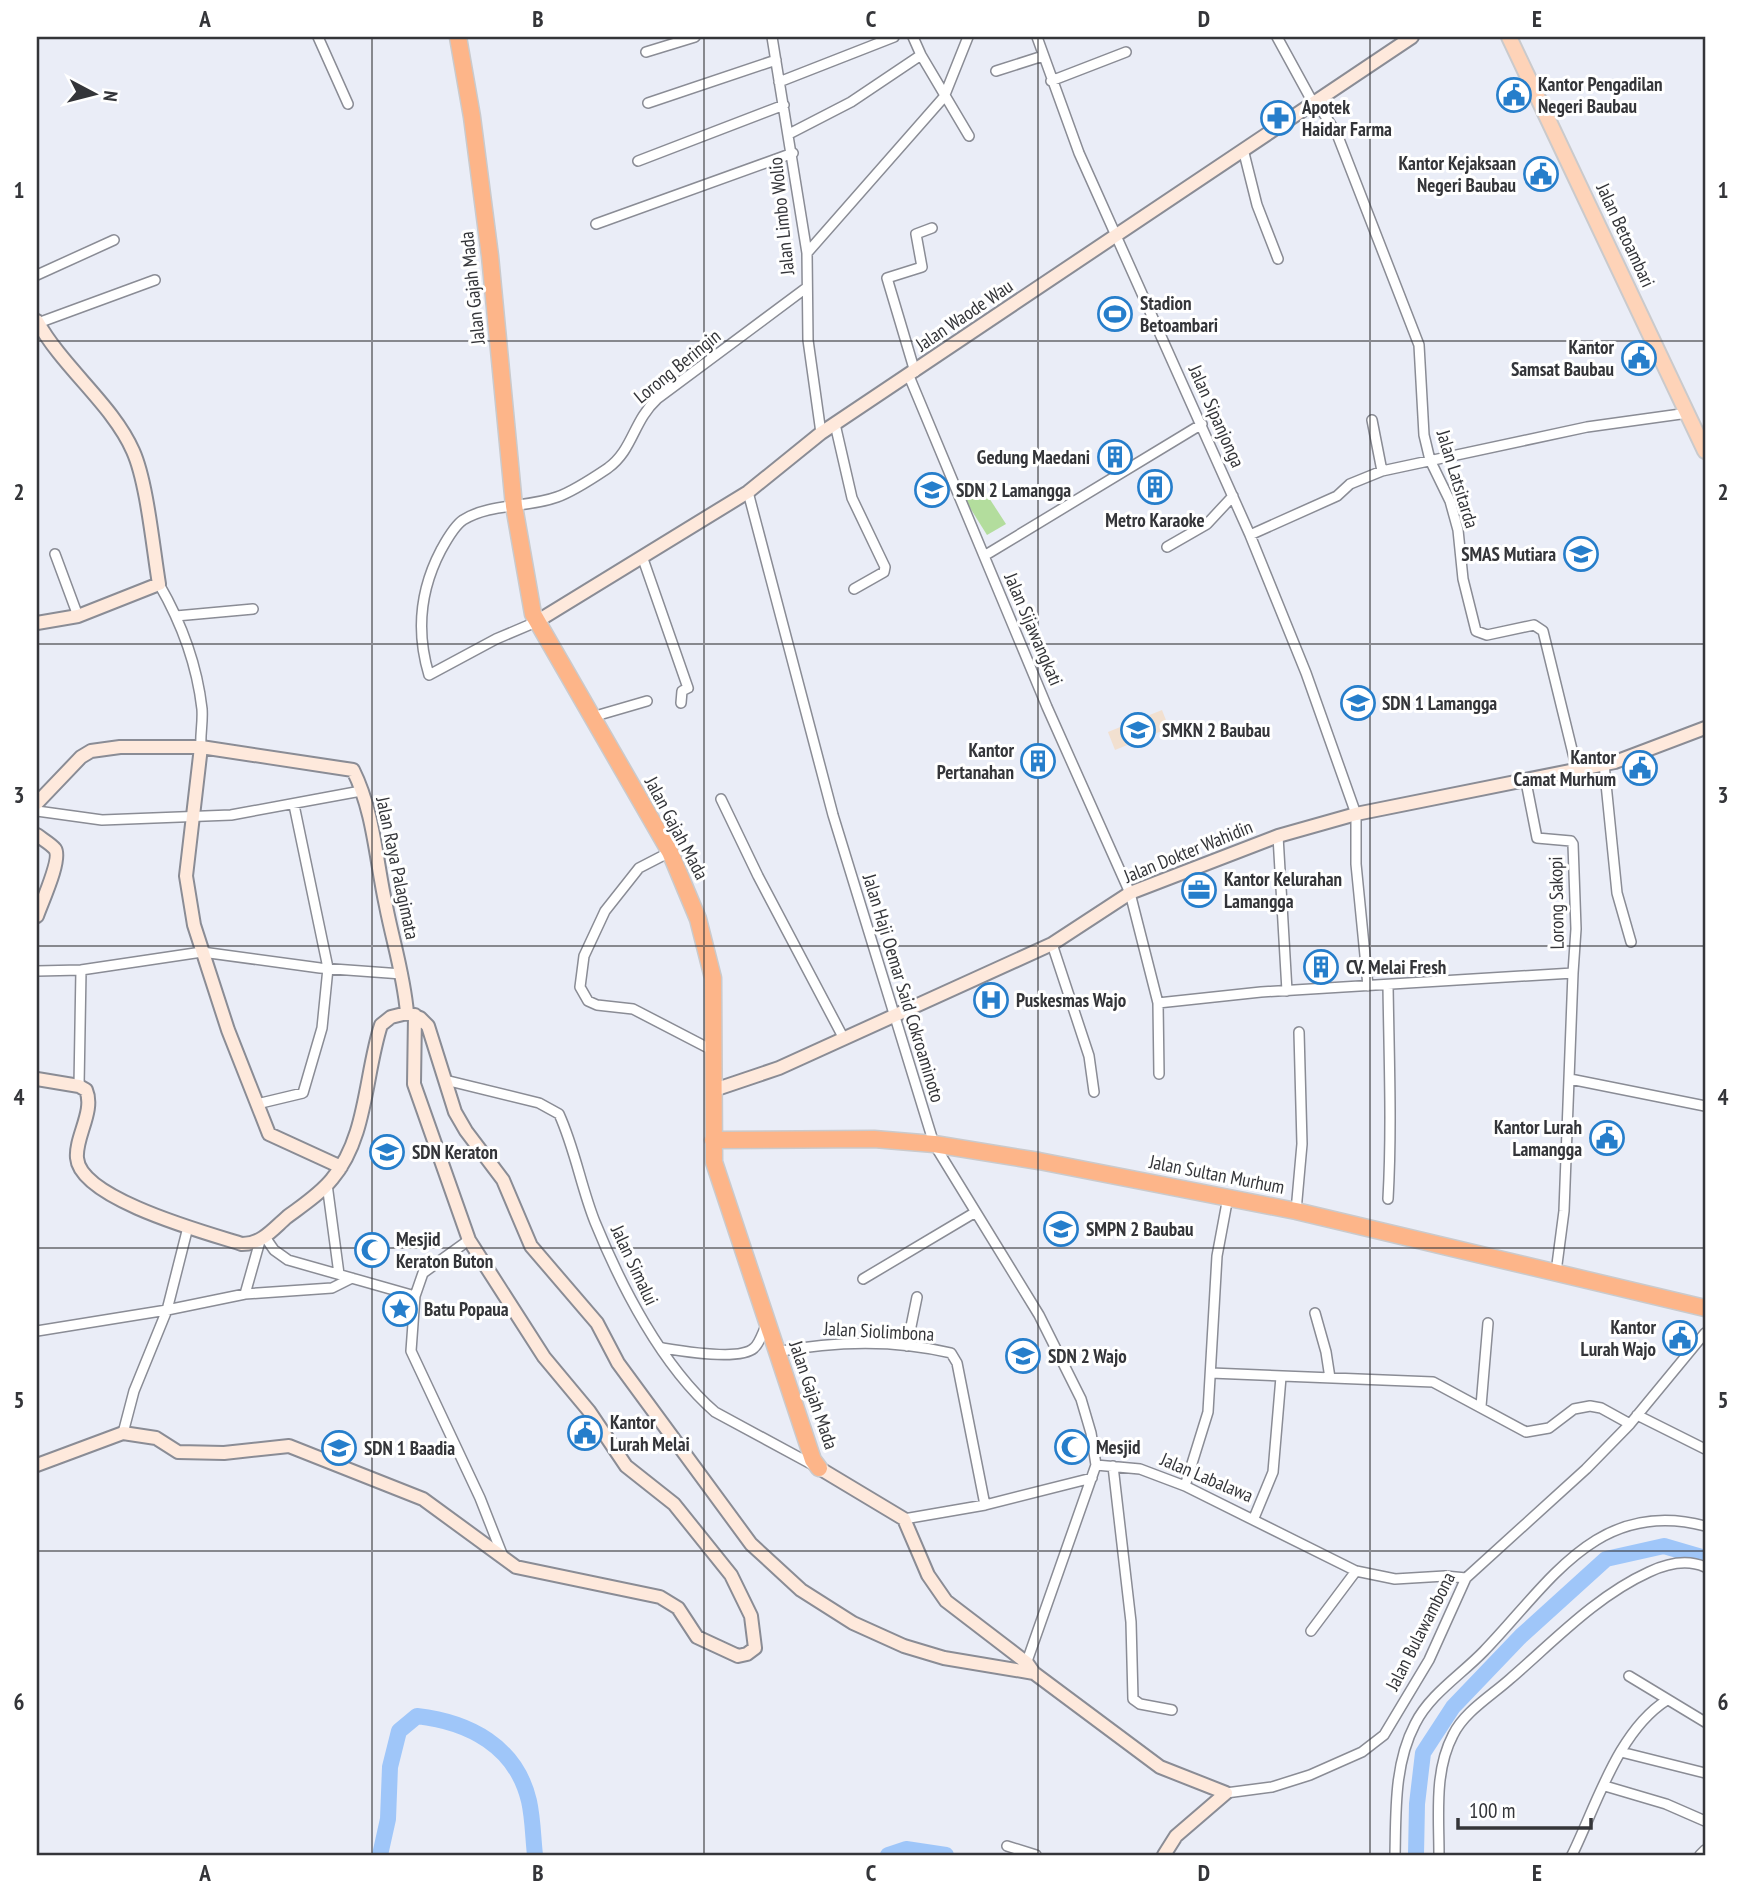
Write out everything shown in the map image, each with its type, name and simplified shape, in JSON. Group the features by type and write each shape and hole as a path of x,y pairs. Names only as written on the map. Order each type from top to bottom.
{"highway":[{"name":"Jalan Gajah Mada","path":"457,37 472,117 490,257 514,506 536,622 670,852 685,883 709,954 713,978 713,1140 719,1184 813,1460 819,1468"},
{"name":"Jalan Sultan Murhum","path":"713,1140 874,1139 934,1144 1296,1211 1705,1308"}],"main road":[{"name":"Jalan Betoambari","path":"1509,37 1705,434"},
{"name":"Jalan Betoambari","path":"1517,37 1638,298 1705,451"}],"street":[{"path":"318,37 348,104"},
{"path":"646,52 695,37"},
{"name":"Jalan Limbo Wolio","path":"772,37 793,153 807,253 808,340 821,433"},
{"path":"779,82 894,37"},
{"path":"914,37 944,97 969,136"},
{"path":"807,253 944,97 968,37"},
{"name":"Jalan Sipanjonga","path":"1037,37 1051,80 1116,236 1251,535 1306,673 1356,814 1356,864 1368,986"},
{"name":"Jalan Latsitarda","path":"1277,37 1337,134 1419,345 1424,435 1430,460 1450,501 1458,530 1463,579 1476,631 1488,635 1534,625 1543,631 1577,770"},
{"name":"Jalan Waode Wau","path":"536,622 643,559 748,492 821,433 1314,100 1412,37"},
{"path":"1051,80 1126,52"},
{"path":"789,134 851,102 921,55"},
{"path":"996,71 1043,55"},
{"path":"648,103 776,60"},
{"path":"638,161 784,106"},
{"path":"1243,149 1257,205 1278,258"},
{"path":"596,224 793,153"},
{"name":"Jalan Sijawangkati","path":"932,228 916,234 922,267 887,278 912,374 985,556 1130,893 1158,1003 1159,1074"},
{"path":"37,275 114,240"},
{"path":"155,280 37,322 63,363 99,402 134,452 159,584 176,616 198,684 203,733 191,815 186,876 194,925 202,952 269,1134 274,1139 341,1167"},
{"name":"Lorong Beringin","path":"536,622 496,639 429,675 421,627 432,568 446,540 462,521 547,500 571,490 616,461 626,449 642,414 657,399 806,288"},
{"path":"1251,535 1338,496 1350,484 1382,471 1587,427 1688,413"},
{"path":"1372,420 1382,471"},
{"path":"835,424 852,498 885,566 884,572 854,589"},
{"path":"985,556 1202,424"},
{"name":"Jalan Haji Oemar Said Cokroaminoto","path":"748,492 833,815 934,1144 1039,1315 1081,1399 1091,1433 1096,1465"},
{"path":"1167,547 1207,524 1233,496"},
{"path":"55,554 78,616"},
{"path":"643,559 688,688 682,692 681,703"},
{"path":"37,623 78,616 159,584"},
{"path":"176,616 253,609"},
{"path":"592,718 647,701"},
{"name":"Jalan Dokter Wahidin","path":"714,1090 779,1068 1052,944 1130,893 1278,836 1356,814 1526,782 1604,764 1705,729"},
{"path":"37,803 71,765 91,751 120,747 201,747"},
{"name":"Jalan Raya Palagimata","path":"201,747 349,768 355,772 370,820 386,906 411,1014 414,1084 469,1240 544,1357 589,1411 626,1466 674,1504 731,1575 751,1616 755,1648 738,1656 697,1637 678,1608 660,1597 545,1574 516,1567 505,1560"},
{"path":"1604,764 1617,893 1631,943"},
{"name":"Lorong Sakopi","path":"1526,782 1537,838 1571,841 1573,844 1576,929 1573,973"},
{"path":"37,811 102,820 231,815 361,790"},
{"path":"721,799 758,876 843,1037"},
{"path":"257,1104 300,1094 305,1090 322,1028 328,968 294,805"},
{"path":"37,835 54,848 57,855 37,916"},
{"path":"1278,836 1287,990"},
{"path":"670,852 639,868 605,911 584,956 580,987 588,1001 597,1005 633,1009 664,1028 714,1051"},
{"path":"1052,944 1089,1056 1094,1092"},
{"path":"37,971 81,970 202,952 328,968 402,974"},
{"path":"79,1086 81,970"},
{"path":"1158,1003 1287,990 1573,973 1564,1211 1556,1272"},
{"path":"1388,985 1390,1100 1387,1125 1392,1162 1388,1199"},
{"path":"37,1079 79,1086 86,1090 89,1100 77,1155 81,1173 90,1183 188,1227 242,1244 262,1239 327,1184 341,1167 359,1121 382,1026 391,1017 411,1014 428,1026 456,1112 466,1132 503,1180 531,1246 597,1323 618,1363 751,1544 801,1590 853,1623 904,1646 944,1658 1028,1669"},
{"path":"1296,1211 1302,1144 1299,1032"},
{"path":"1570,1079 1705,1106"},
{"name":"Jalan Simalui","path":"445,1080 539,1103 559,1114 595,1220 636,1310 663,1348 702,1401 715,1412 819,1468"},
{"path":"327,1184 339,1274"},
{"path":"1185,1486 1208,1412 1217,1256 1228,1197"},
{"path":"863,1279 974,1213"},
{"path":"123,1433 125,1416 167,1310 188,1227"},
{"path":"262,1239 288,1260 415,1296"},
{"path":"245,1294 262,1239"},
{"path":"469,1240 431,1264 423,1273 415,1296 411,1351 470,1474 505,1560"},
{"path":"37,1331 245,1294 332,1288 352,1278"},
{"path":"906,1346 918,1297"},
{"path":"1315,1313 1330,1378"},
{"path":"1481,1406 1488,1322"},
{"path":"663,1348 704,1354 746,1352 756,1347 767,1323"},
{"name":"Jalan Bulawambona","path":"1226,1793 1272,1787 1310,1775 1362,1752 1384,1735 1429,1660 1466,1578 1547,1507 1630,1424 1705,1333"},
{"name":"Jalan Siolimbona","path":"776,1353 841,1342 906,1346 951,1353 955,1357 985,1505"},
{"path":"1211,1373 1433,1382 1526,1432 1549,1428 1574,1409 1590,1406 1601,1408 1630,1424"},
{"path":"1254,1518 1273,1472 1281,1377"},
{"path":"1637,1415 1705,1449"},
{"path":"37,1465 123,1433 156,1438 178,1451 223,1453 293,1447 423,1499 505,1560"},
{"path":"1028,1669 1096,1465"},
{"name":"Jalan Labalawa","path":"1096,1465 1140,1469 1185,1486 1356,1571 1395,1579 1466,1578"},
{"path":"1113,1466 1131,1622 1130,1676 1133,1699 1140,1704 1172,1710"},
{"name":"Jalan Gajah Mada","path":"819,1468 904,1519"},
{"path":"1091,1478 985,1505 904,1519 928,1575 946,1601 1028,1669 1160,1767 1226,1793 1176,1836 1164,1855"},
{"path":"1395,1855 1396,1800 1404,1751 1415,1723 1433,1697 1465,1671 1546,1581 1590,1541 1617,1529 1650,1522 1684,1520 1705,1526"},
{"path":"1439,1855 1440,1783 1444,1754 1460,1722 1609,1594 1649,1572 1673,1564 1684,1562 1705,1567"},
{"path":"1311,1631 1356,1571"},
{"path":"1629,1676 1705,1722"},
{"path":"1572,1855 1621,1752 1639,1722 1667,1700"},
{"path":"1621,1752 1705,1773"},
{"path":"1605,1786 1666,1804 1705,1821"},
{"path":"1007,1846 1036,1855"},
{"path":"1700,1855 1705,1850"}],"shaded area":[{"name":"SMKN 2 Baubau","path":"1162,710 1169,728 1115,750 1108,732"}],"green space":[{"path":"980,484 1006,524 987,535 962,495"}],"waterway":[{"path":"1416,1855 1417,1804 1423,1753 1453,1707 1521,1636 1606,1559 1664,1546 1705,1558"},
{"path":"380,1855 388,1819 390,1767 399,1731 417,1716 455,1724 472,1731 502,1752 523,1782 529,1801 535,1855"},
{"path":"888,1855 906,1849 946,1855"}],"place":[{"name":"Kantor Pengadilan Negeri Baubau","path":"1514,95"},
{"name":"Apotek Haidar Farma","path":"1278,118"},
{"name":"Kantor Kejaksaan Negeri Baubau","path":"1541,174"},
{"name":"Stadion Betoambari","path":"1115,314"},
{"name":"Kantor Samsat Baubau","path":"1639,358"},
{"name":"Gedung Maedani","path":"1115,457"},
{"name":"Metro Karaoke","path":"1155,487"},
{"name":"SDN 2 Lamangga","path":"932,490"},
{"name":"SMAS Mutiara","path":"1581,554"},
{"name":"SDN 1 Lamangga","path":"1358,703"},
{"name":"SMKN 2 Baubau","path":"1138,730"},
{"name":"Kantor Pertanahan","path":"1038,761"},
{"name":"Kantor Camat Murhum","path":"1640,768"},
{"name":"Kantor Kelurahan Lamangga","path":"1199,890"},
{"name":"CV. Melai Fresh","path":"1321,967"},
{"name":"Puskesmas Wajo","path":"991,1000"},
{"name":"Kantor Lurah Lamangga","path":"1607,1138"},
{"name":"SDN Keraton","path":"387,1152"},
{"name":"SMPN 2 Baubau","path":"1061,1229"},
{"name":"Mesjid Keraton Buton","path":"372,1250"},
{"name":"Batu Popaua","path":"400,1309"},
{"name":"Kantor Lurah Wajo","path":"1680,1338"},
{"name":"SDN 2 Wajo","path":"1023,1356"},
{"name":"Kantor Lurah Melai","path":"585,1433"},
{"name":"Mesjid","path":"1072,1447"},
{"name":"SDN 1 Baadia","path":"339,1448"}]}
